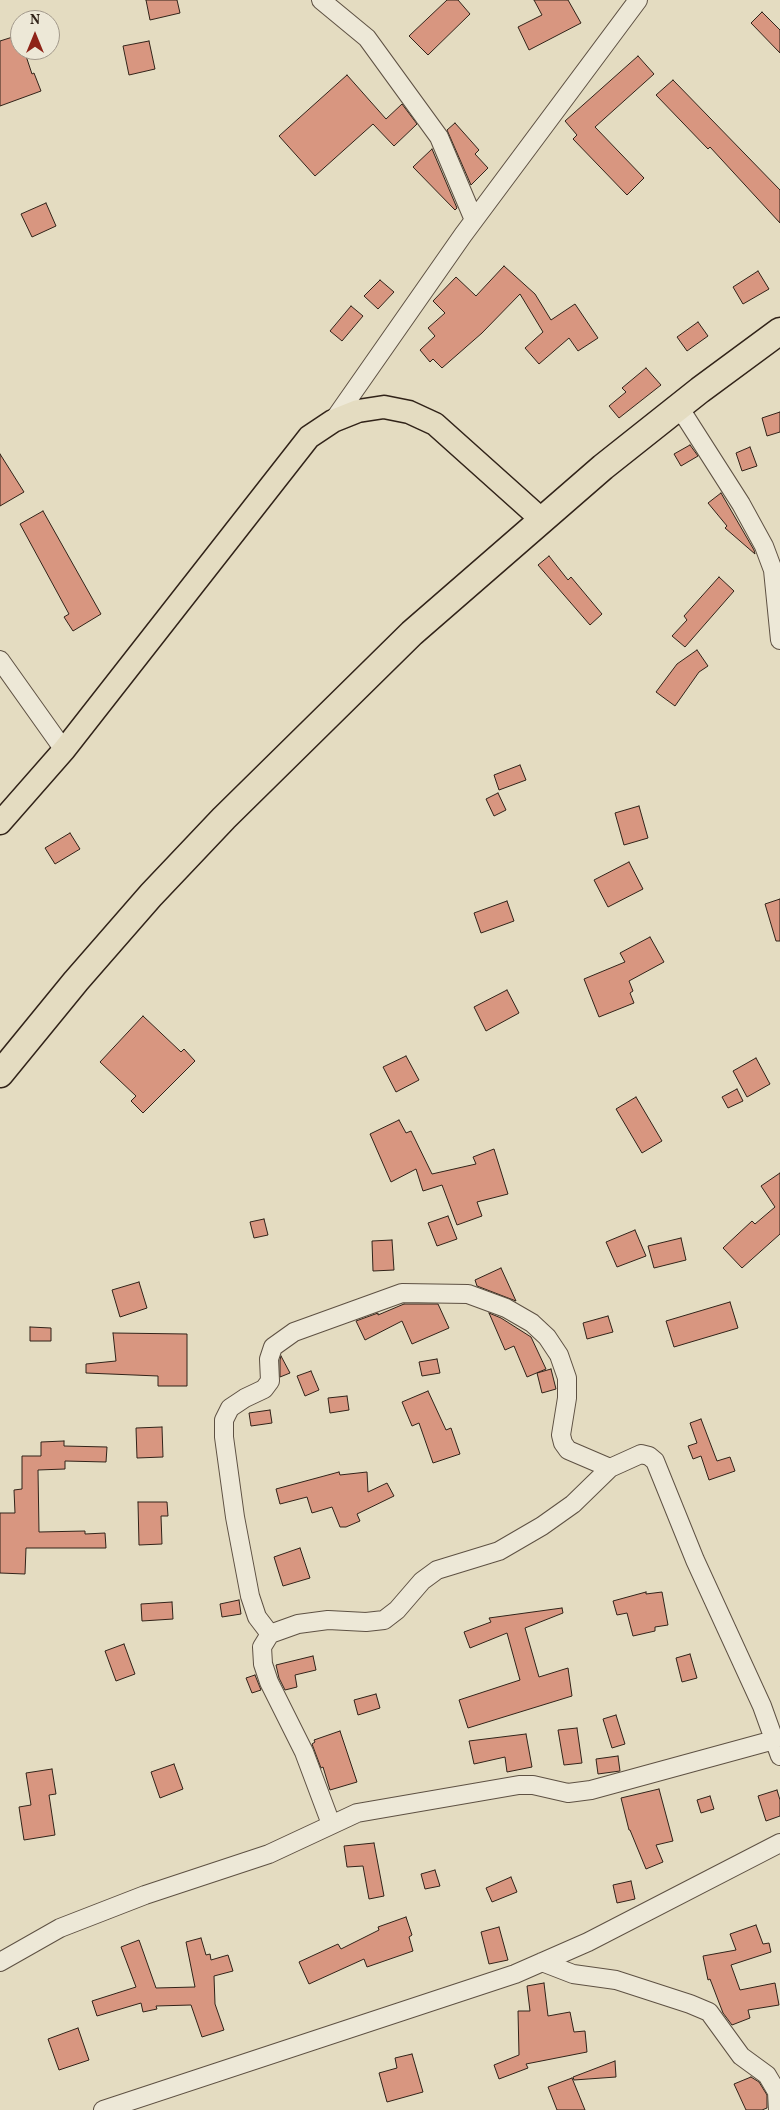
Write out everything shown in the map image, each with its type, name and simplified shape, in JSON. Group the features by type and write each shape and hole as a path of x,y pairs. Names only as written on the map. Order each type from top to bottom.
{"highway":[{"path":"0,1074 76,981 151,895 224,818 412,633 541,519 678,407 780,331"}],"main road":[{"path":"0,824 64,750 309,437 332,421 358,411 384,407 409,412 435,424 541,519"}],"street":[{"path":"321,0 367,38 439,137 474,220"},
{"path":"332,421 474,220 638,0"},
{"path":"678,407 740,504 764,546 773,570 780,640"},
{"path":"0,660 64,750"},
{"path":"270,1634 257,1617 250,1596 235,1517 224,1438 224,1420 230,1408 264,1389 270,1381 269,1359 273,1348 294,1332 402,1293 468,1294 506,1308 532,1323 547,1337 559,1355 567,1378 567,1398 561,1435 562,1443 575,1454 610,1468"},
{"path":"0,1962 60,1928 145,1895 268,1854 357,1813 519,1785 533,1785 568,1793 591,1790 777,1748 762,1706 695,1560 655,1462 649,1456 641,1454 610,1468 573,1504 542,1526 499,1551 437,1570 422,1581 397,1610 384,1620 366,1622 328,1620 298,1624 270,1634 262,1647 263,1664 269,1682 304,1752 331,1824"},
{"path":"103,2110 515,1974 588,1942 780,1843"},
{"path":"542,1962 573,1974 616,1980 709,2012 741,2056 767,2075 777,2092 778,2110"}],"building":[{"path":"146,0 177,0 180,13 150,20"},
{"path":"447,0 458,0 470,14 428,55 409,36"},
{"path":"534,0 568,0 581,23 529,50 518,27 542,15"},
{"path":"762,12 780,30 780,53 751,23"},
{"path":"10,38 10,60 27,60 41,91 0,106 0,41"},
{"path":"149,41 155,69 129,75 123,46"},
{"path":"638,56 654,74 595,127 644,178 627,195 573,139 577,135 565,121"},
{"path":"347,75 386,119 402,104 417,124 394,146 373,124 315,176 279,136"},
{"path":"673,80 780,190 780,223 710,147 708,149 656,95"},
{"path":"455,123 479,150 475,154 488,168 471,185 447,130"},
{"path":"432,149 457,208 455,210 413,167"},
{"path":"46,203 56,226 32,237 21,214"},
{"path":"504,266 535,294 551,320 575,304 598,338 578,351 569,338 539,364 525,348 543,332 520,294 482,333 442,368 433,359 430,362 420,350 435,336 428,328 445,313 433,301 456,277 476,296"},
{"path":"758,271 769,289 743,304 733,287"},
{"path":"380,280 394,292 378,309 364,296"},
{"path":"351,306 363,316 342,341 330,331"},
{"path":"698,322 708,336 687,351 677,337"},
{"path":"646,368 661,385 619,418 609,406 626,392 622,388"},
{"path":"780,412 780,432 767,436 762,418"},
{"path":"690,445 698,456 681,466 674,454"},
{"path":"750,447 757,466 742,471 736,453"},
{"path":"0,454 24,492 0,506"},
{"path":"721,493 755,554 725,528 727,526 708,503"},
{"path":"43,511 101,614 73,631 64,617 69,614 20,524"},
{"path":"549,556 568,580 571,577 602,614 590,625 538,565"},
{"path":"719,577 734,591 685,647 672,636 687,620 684,616"},
{"path":"697,650 708,666 699,672 675,706 656,692 677,664"},
{"path":"520,765 526,780 499,790 494,775"},
{"path":"498,793 506,810 494,816 486,799"},
{"path":"639,806 648,838 624,845 615,813"},
{"path":"70,833 80,849 55,864 45,848"},
{"path":"629,862 643,889 608,907 594,880"},
{"path":"780,899 780,941 776,941 765,904"},
{"path":"507,901 514,921 481,933 474,913"},
{"path":"650,937 664,962 629,981 633,991 630,993 634,1003 599,1017 584,979 625,962 620,953"},
{"path":"507,990 519,1013 486,1031 474,1007"},
{"path":"143,1016 181,1052 184,1049 195,1061 143,1113 131,1101 136,1096 100,1062"},
{"path":"406,1056 419,1080 396,1092 383,1067"},
{"path":"756,1058 770,1084 747,1097 733,1071"},
{"path":"737,1089 743,1101 728,1108 722,1097"},
{"path":"636,1097 662,1141 642,1153 616,1109"},
{"path":"399,1120 406,1133 411,1131 432,1174 476,1164 473,1157 494,1149 508,1194 477,1202 482,1216 457,1225 442,1185 423,1191 416,1169 391,1182 370,1134"},
{"path":"780,1173 780,1234 742,1268 723,1248 752,1221 755,1224 775,1207 761,1186"},
{"path":"448,1216 457,1239 437,1246 428,1223"},
{"path":"264,1219 268,1235 254,1238 250,1222"},
{"path":"635,1230 646,1256 617,1267 606,1242"},
{"path":"681,1238 686,1260 654,1268 648,1246"},
{"path":"392,1240 394,1270 373,1271 372,1241"},
{"path":"501,1268 516,1301 477,1286 475,1280"},
{"path":"139,1282 147,1308 120,1317 112,1290"},
{"path":"730,1302 738,1328 674,1347 666,1321"},
{"path":"404,1304 438,1304 449,1328 412,1344 402,1321 365,1340 356,1321 378,1313 378,1315"},
{"path":"489,1313 501,1318 531,1337 546,1369 527,1377 514,1346 505,1350"},
{"path":"608,1316 613,1332 587,1339 583,1323"},
{"path":"30,1327 51,1328 51,1341 30,1341"},
{"path":"113,1333 187,1334 187,1386 158,1386 158,1376 86,1373 86,1364 116,1361"},
{"path":"281,1356 290,1373 280,1377 280,1360"},
{"path":"437,1359 440,1373 422,1376 419,1362"},
{"path":"551,1369 556,1389 542,1393 537,1373"},
{"path":"311,1371 319,1390 305,1396 297,1376"},
{"path":"428,1391 446,1430 451,1428 460,1454 433,1463 419,1423 412,1426 402,1402"},
{"path":"347,1396 349,1410 330,1413 328,1398"},
{"path":"270,1410 272,1423 251,1426 249,1413"},
{"path":"701,1419 717,1461 730,1457 735,1471 709,1480 701,1456 693,1459 688,1446 697,1443 690,1423"},
{"path":"162,1427 163,1457 137,1458 136,1428"},
{"path":"64,1441 64,1446 107,1447 106,1462 65,1461 65,1469 38,1470 39,1532 85,1531 85,1534 105,1533 106,1548 26,1548 25,1574 0,1573 0,1513 15,1513 14,1490 22,1489 22,1456 41,1456 41,1442"},
{"path":"339,1472 340,1475 367,1472 368,1492 387,1483 394,1496 357,1514 360,1521 346,1527 340,1527 332,1507 312,1513 307,1497 280,1504 276,1489"},
{"path":"138,1502 167,1502 168,1516 161,1516 162,1544 139,1545"},
{"path":"300,1548 310,1578 283,1586 274,1557"},
{"path":"646,1592 646,1594 662,1592 668,1625 655,1627 655,1631 633,1636 627,1613 617,1615 613,1601"},
{"path":"239,1600 241,1614 222,1617 220,1604"},
{"path":"172,1602 173,1619 142,1621 141,1604"},
{"path":"562,1608 563,1613 525,1628 539,1677 568,1668 572,1696 468,1728 459,1700 520,1680 507,1633 470,1648 464,1632 491,1622 489,1618"},
{"path":"124,1644 135,1674 116,1681 105,1651"},
{"path":"690,1654 697,1678 682,1682 676,1658"},
{"path":"313,1656 316,1670 295,1675 297,1687 285,1690 279,1678 276,1665"},
{"path":"255,1675 261,1690 252,1693 246,1678"},
{"path":"376,1694 380,1708 358,1715 354,1700"},
{"path":"616,1715 625,1744 612,1748 603,1719"},
{"path":"577,1728 582,1763 564,1765 558,1730"},
{"path":"340,1731 357,1782 330,1790 323,1767 321,1768 312,1744 315,1742 314,1740"},
{"path":"526,1734 532,1767 507,1772 505,1757 474,1764 469,1741"},
{"path":"618,1756 620,1771 598,1774 596,1759"},
{"path":"174,1764 183,1789 160,1798 151,1772"},
{"path":"52,1769 56,1794 49,1795 55,1835 24,1840 19,1807 31,1805 26,1773"},
{"path":"659,1789 673,1841 656,1845 663,1862 646,1869 629,1830 621,1798"},
{"path":"777,1790 780,1800 780,1816 766,1821 758,1796"},
{"path":"710,1796 714,1809 701,1813 697,1800"},
{"path":"374,1843 384,1896 369,1899 363,1866 347,1867 344,1846"},
{"path":"435,1870 440,1886 425,1889 421,1874"},
{"path":"511,1877 517,1892 492,1902 486,1888"},
{"path":"631,1881 635,1899 617,1903 613,1885"},
{"path":"406,1917 412,1935 409,1937 413,1951 367,1967 364,1959 309,1984 299,1962 338,1944 341,1949 379,1930 378,1927"},
{"path":"756,1925 763,1944 769,1943 771,1952 731,1965 740,1990 775,1983 779,2005 748,2010 750,2018 732,2025 723,2013 710,1979 708,1980 703,1956 736,1950 730,1934"},
{"path":"499,1927 508,1960 489,1964 481,1932"},
{"path":"201,1938 206,1955 210,1954 211,1960 228,1955 233,1971 214,1976 215,2004 224,2030 202,2037 191,2005 156,2006 157,2009 143,2012 141,2003 97,2016 92,2001 136,1987 121,1947 139,1940 156,1988 195,1987 186,1942"},
{"path":"544,1983 548,2016 570,2012 574,2032 585,2031 587,2052 526,2064 528,2068 499,2079 494,2065 519,2055 518,2011 530,2011 527,1986"},
{"path":"78,2028 89,2060 59,2070 48,2039"},
{"path":"412,2054 423,2092 387,2102 379,2073 397,2068 395,2058"},
{"path":"615,2061 616,2077 574,2080 573,2077"},
{"path":"751,2077 759,2082 767,2095 767,2108 762,2110 746,2110 734,2084"},
{"path":"572,2078 585,2110 557,2110 548,2087"}]}
